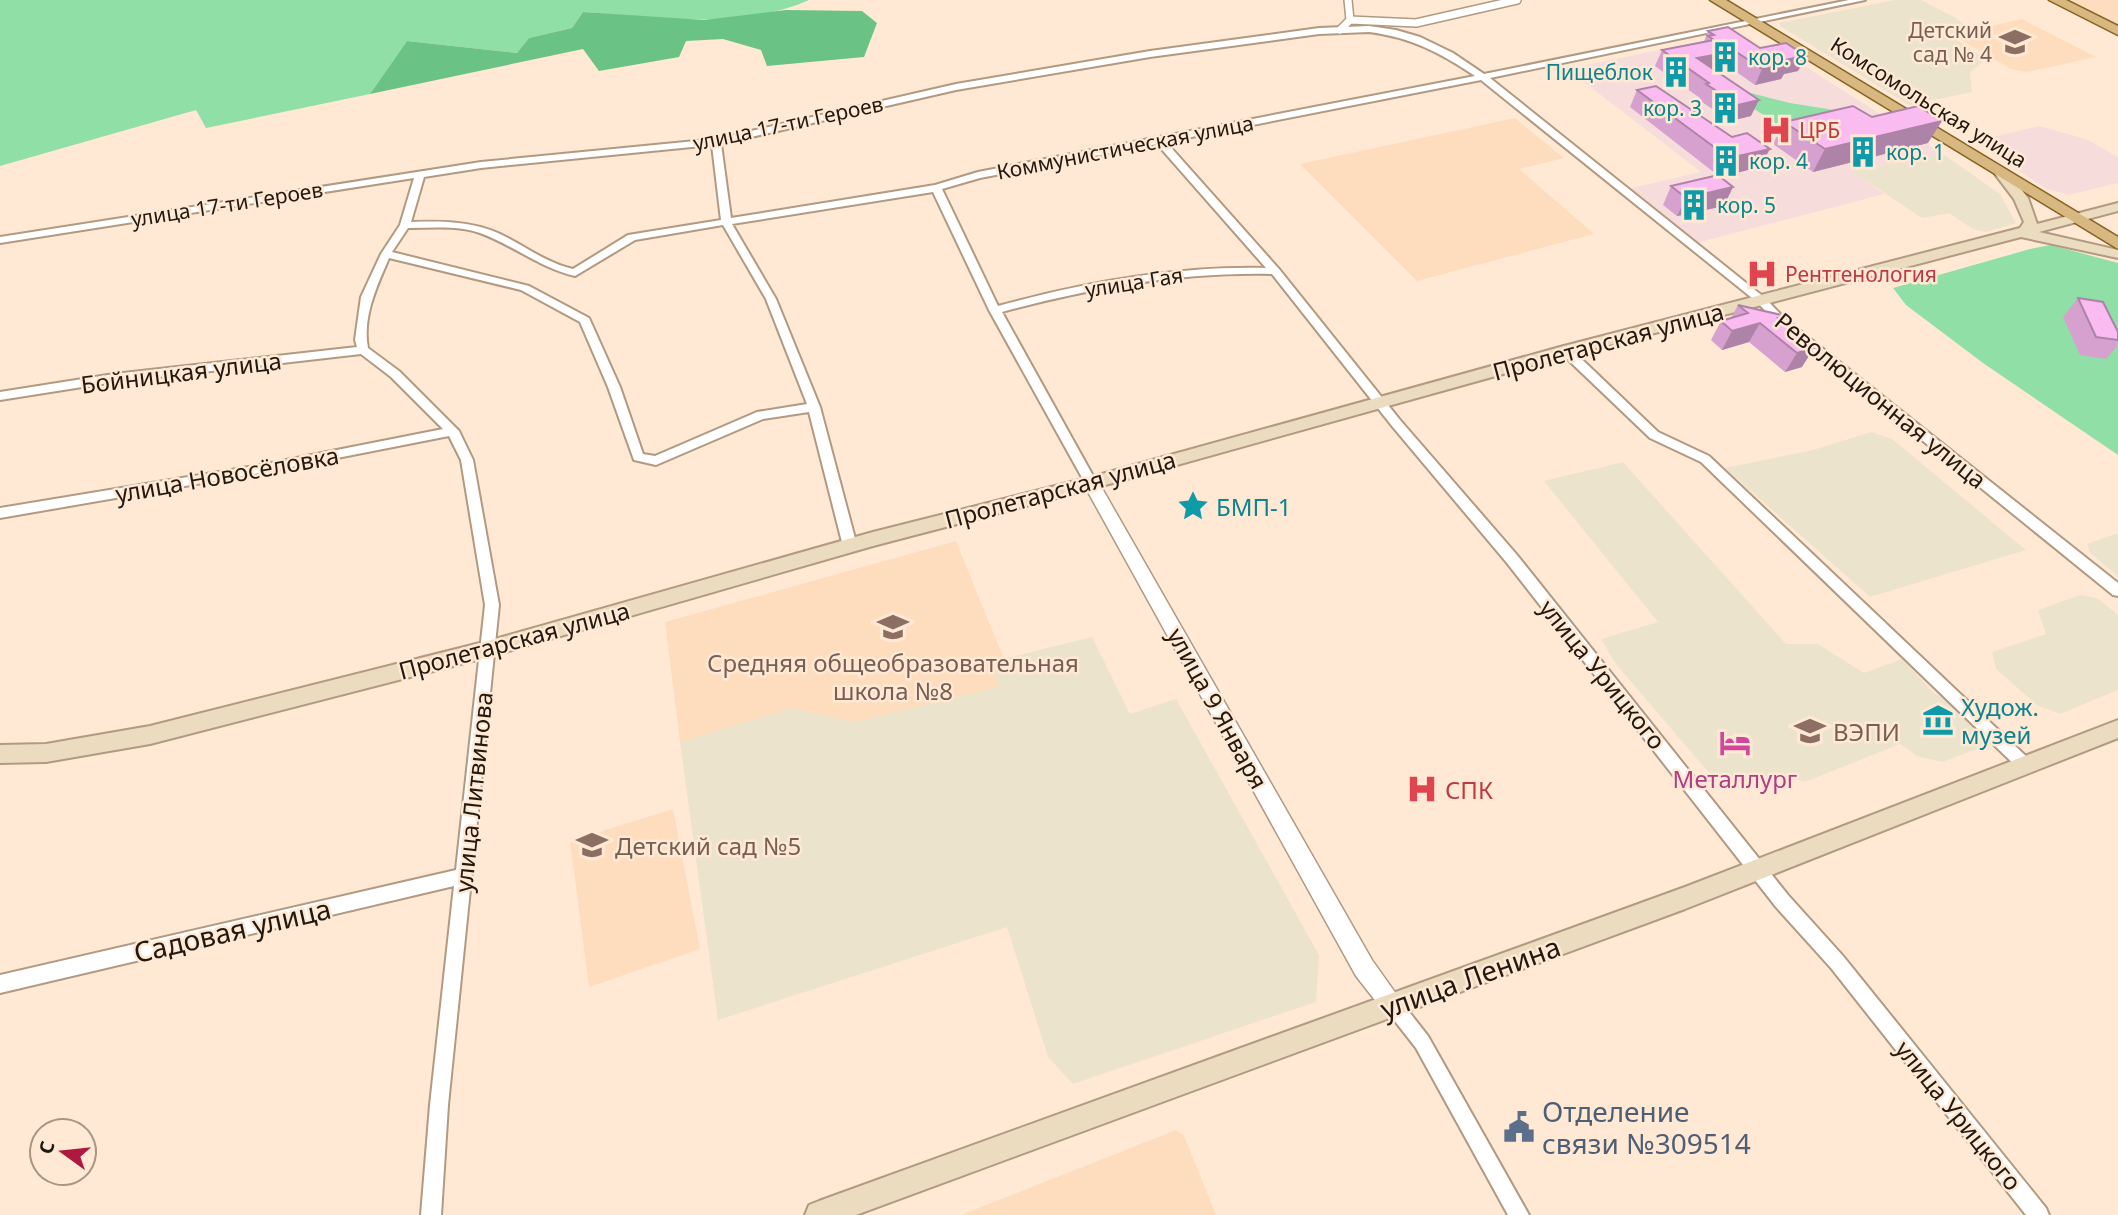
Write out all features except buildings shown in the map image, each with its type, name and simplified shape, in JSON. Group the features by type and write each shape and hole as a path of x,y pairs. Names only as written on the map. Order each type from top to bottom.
{"main road":[{"name":"Комсомольская улица","path":"1717,0 2118,244"},
{"path":"2056,0 2118,31"},
{"path":"2002,174 2021,198 2031,222 2024,233 2118,254"},
{"name":"Пролетарская улица","path":"0,754 46,753 150,734 488,649 850,546 1091,483 1566,351 2118,207"},
{"name":"улица Ленина","path":"819,1215 1758,869 2118,729"}],"street":[{"path":"1348,0 1350,20"},
{"path":"1340,30 1350,20 1416,23 1517,0"},
{"name":"Коммунистическая улица","path":"405,225 454,225 482,230 559,271 575,273 632,237 936,188 978,175 1861,0"},
{"name":"улица 17-ти Героев","path":"0,240 420,174 716,142 956,88 1150,54 1340,30 1393,32 1417,39 1458,59 1482,76"},
{"name":"Революционная улица","path":"1482,76 1761,300 1779,318 1911,427 2066,546 2118,591"},
{"name":"улица Урицкого","path":"1159,140 1275,271 1380,402 1512,559 1758,869 1837,962 2039,1215"},
{"path":"716,142 726,222 771,299 814,407 850,546"},
{"path":"363,351 360,340 366,297 386,254 405,225 420,174"},
{"name":"улица 9 Января","path":"936,188 995,310 1340,927 1364,968 1422,1042 1520,1215"},
{"path":"386,254 525,288 585,320 614,387 638,457 656,461 761,415 814,407"},
{"name":"улица Гая","path":"995,310 1146,277 1236,269 1275,271"},
{"name":"Бойницкая улица","path":"0,396 114,378 363,351"},
{"name":"улица Литвинова","path":"363,351 395,374 453,431 467,460 492,605 439,1105 431,1215"},
{"path":"1566,351 1654,435 1705,459 2026,766"},
{"name":"улица Новосёловка","path":"0,513 266,468 453,431"},
{"name":"Садовая улица","path":"0,984 464,876"}],"shaded area":[{"path":"1895,0 1921,0 1956,18 1968,29 1949,35 1986,59 1970,72 1972,92 1909,105 1779,23"},
{"path":"2066,0 2118,0 2118,25"},
{"name":"Детский сад № 4","path":"2022,19 2096,57 2027,72 2011,69 1952,35"},
{"name":"ЦРБ","path":"1722,37 1753,57 1781,51 1943,154 1852,171 1884,194 1696,243 1628,189 1701,172 1567,69"},
{"path":"1515,118 1564,158 1519,169 1594,234 1417,281 1300,164"},
{"path":"2039,126 2086,139 2118,157 2118,183 2069,195 2047,189 1983,148 1979,140"},
{"path":"1943,154 2000,194 2016,223 1986,232 1973,229 1949,213 1922,218 1851,171"},
{"path":"1871,432 1892,439 2026,550 1870,597 1725,468 1813,450"},
{"path":"1623,462 1786,644 1818,644 1864,673 1902,659 1935,694 1957,703 1986,731 1985,746 1942,762 1917,756 1900,744 1805,782 1783,776 1739,788 1715,780 1615,663 1601,639 1658,622 1544,481"},
{"path":"2118,534 2118,576 2090,553 2087,544"},
{"path":"956,541 1004,659 991,662 999,687 853,722 791,708 680,742 665,622"},
{"path":"2080,595 2097,598 2118,615 2118,690 2060,714 2038,706 1996,669 1992,652 2046,634 2038,610"},
{"path":"1092,637 1130,714 1176,699 1319,955 1316,1002 1073,1084 1048,1057 1007,927 718,1020 680,742 791,708 853,722 999,687 990,662"},
{"path":"673,809 700,949 589,987 570,841"},
{"path":"1176,1130 1184,1136 1216,1215 961,1215"}],"green space":[{"path":"0,0 809,0 782,10 726,19 668,19 583,12 572,28 529,38 517,53 407,41 370,94 206,128 196,110 0,166"},
{"path":"786,10 862,11 877,23 864,57 767,66 761,50 723,39 686,41 679,57 599,71 583,49 370,94 407,41 517,53 529,38 572,28 583,12 704,20"},
{"path":"1719,85 1790,103 1853,113 1787,131"},
{"path":"2051,245 2118,263 2118,455 1983,363 1906,305 1893,288"}],"place":[{"name":"Детский сад № 4","path":"2015,42"},
{"name":"кор. 8","path":"1725,57"},
{"name":"Пищеблок","path":"1676,72"},
{"name":"кор. 3","path":"1725,108"},
{"name":"ЦРБ","path":"1776,130"},
{"name":"кор. 1","path":"1863,152"},
{"name":"кор. 4","path":"1726,161"},
{"name":"кор. 5","path":"1694,205"},
{"name":"Рентгенология","path":"1762,274"},
{"name":"БМП-1","path":"1193,506"},
{"name":"Средняя общеобразовательная школа №8","path":"893,627"},
{"name":"Худож. музей","path":"1938,720"},
{"name":"ВЭПИ","path":"1810,731"},
{"name":"Металлург","path":"1735,743"},
{"name":"СПК","path":"1422,789"},
{"name":"Детский сад №5","path":"592,845"},
{"name":"Отделение связи №309514","path":"1519,1127"}]}
